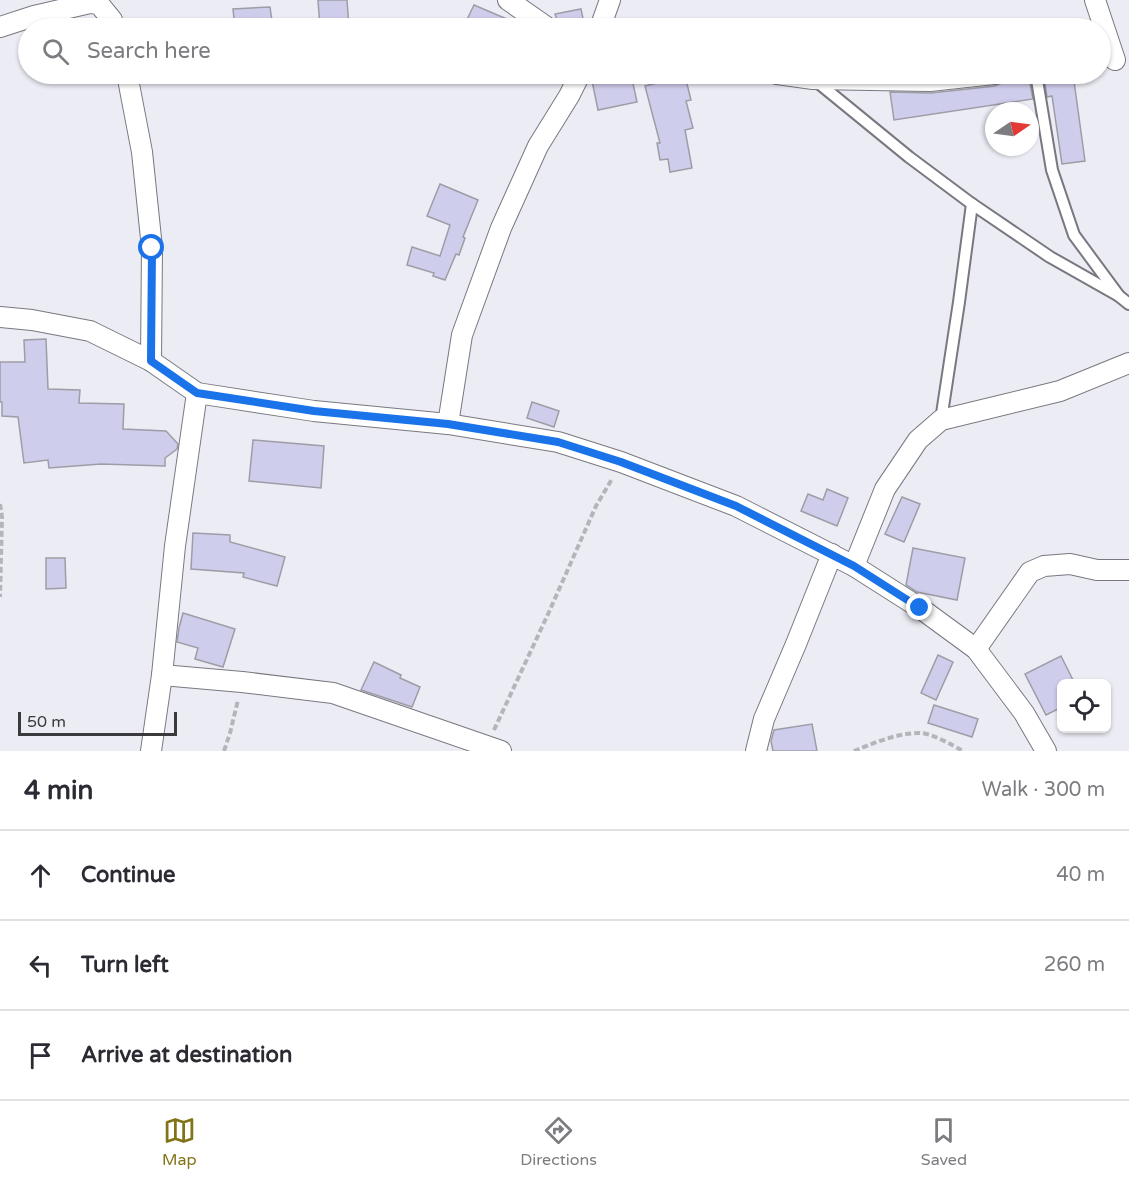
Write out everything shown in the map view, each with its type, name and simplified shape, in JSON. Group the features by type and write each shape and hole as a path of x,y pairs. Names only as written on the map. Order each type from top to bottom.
{"street":[{"path":"508,0 534,18"},
{"path":"604,18 610,0"},
{"path":"1095,0 1101,18"},
{"path":"28,18 90,3 99,4 110,18"},
{"path":"0,27 18,21"},
{"path":"129,84 142,152 152,248 151,361"},
{"path":"566,84 569,96"},
{"path":"448,424 462,335 501,228 538,146 575,84"},
{"path":"0,317 32,320 90,331 151,361 197,393 314,411 448,424 558,442 621,462 736,506 854,566 920,608 976,649 1024,713 1046,751"},
{"path":"854,566 885,489 918,440 941,420 1060,391 1129,363"},
{"path":"151,751 162,675 175,546 197,393"},
{"path":"756,751 764,719 832,554"},
{"path":"976,649 1030,572 1044,566 1070,564 1097,570 1129,570"},
{"path":"162,675 333,693 494,748"}],"lane":[{"path":"819,84 909,157 972,204 1050,257 1129,304"},
{"path":"1038,84 1052,170 1074,236 1119,296"},
{"path":"941,420 972,204"}],"path":[{"path":"494,748 549,612 596,506 621,462"},
{"path":"0,504 2,518 0,597"},
{"path":"224,751 242,682"},
{"path":"854,751 900,735 921,733 949,743 963,751"}],"building":[{"path":"318,0 347,0 348,18 319,18"},
{"path":"474,5 505,18 468,18"},
{"path":"270,7 272,18 234,18 233,9"},
{"path":"581,9 583,18 556,18 555,14"},
{"path":"593,84 633,84 637,102 598,110"},
{"path":"687,84 691,100 686,101 693,128 685,130 692,168 670,172 668,159 660,160 657,143 660,143 645,86"},
{"path":"1000,84 1030,84 1033,99 985,102 985,106 894,120 890,92 931,93"},
{"path":"1045,84 1074,84 1085,161 1062,164 1052,96 1047,97"},
{"path":"440,184 478,200 463,237 465,238 459,255 456,254 445,280 433,276 434,273 407,265 412,247 440,256 450,225 427,216"},
{"path":"46,339 48,389 80,390 79,403 124,404 123,429 166,431 178,444 177,449 165,458 165,466 101,464 49,468 48,460 24,463 18,417 2,416 0,362 25,362 24,340"},
{"path":"532,402 559,411 554,427 527,418"},
{"path":"253,440 324,446 321,488 249,481"},
{"path":"827,489 848,498 837,526 801,511 808,494 823,500"},
{"path":"902,497 920,504 904,542 885,534"},
{"path":"193,533 230,535 230,542 285,557 277,586 243,577 244,573 191,569"},
{"path":"913,548 965,558 957,600 917,592 906,585"},
{"path":"46,558 65,558 66,588 46,589"},
{"path":"183,613 235,629 223,667 195,659 198,648 177,642"},
{"path":"938,655 953,662 936,700 921,693"},
{"path":"1061,656 1072,679 1057,679 1057,710 1046,715 1025,674"},
{"path":"374,662 420,687 412,707 361,690"},
{"path":"934,705 978,719 972,737 928,723"},
{"path":"812,724 817,751 773,751 771,741 774,730"}],"route":[{"path":"152,248 151,361 197,393 314,411 448,424 558,442 621,462 736,506 854,566 920,608"}]}
